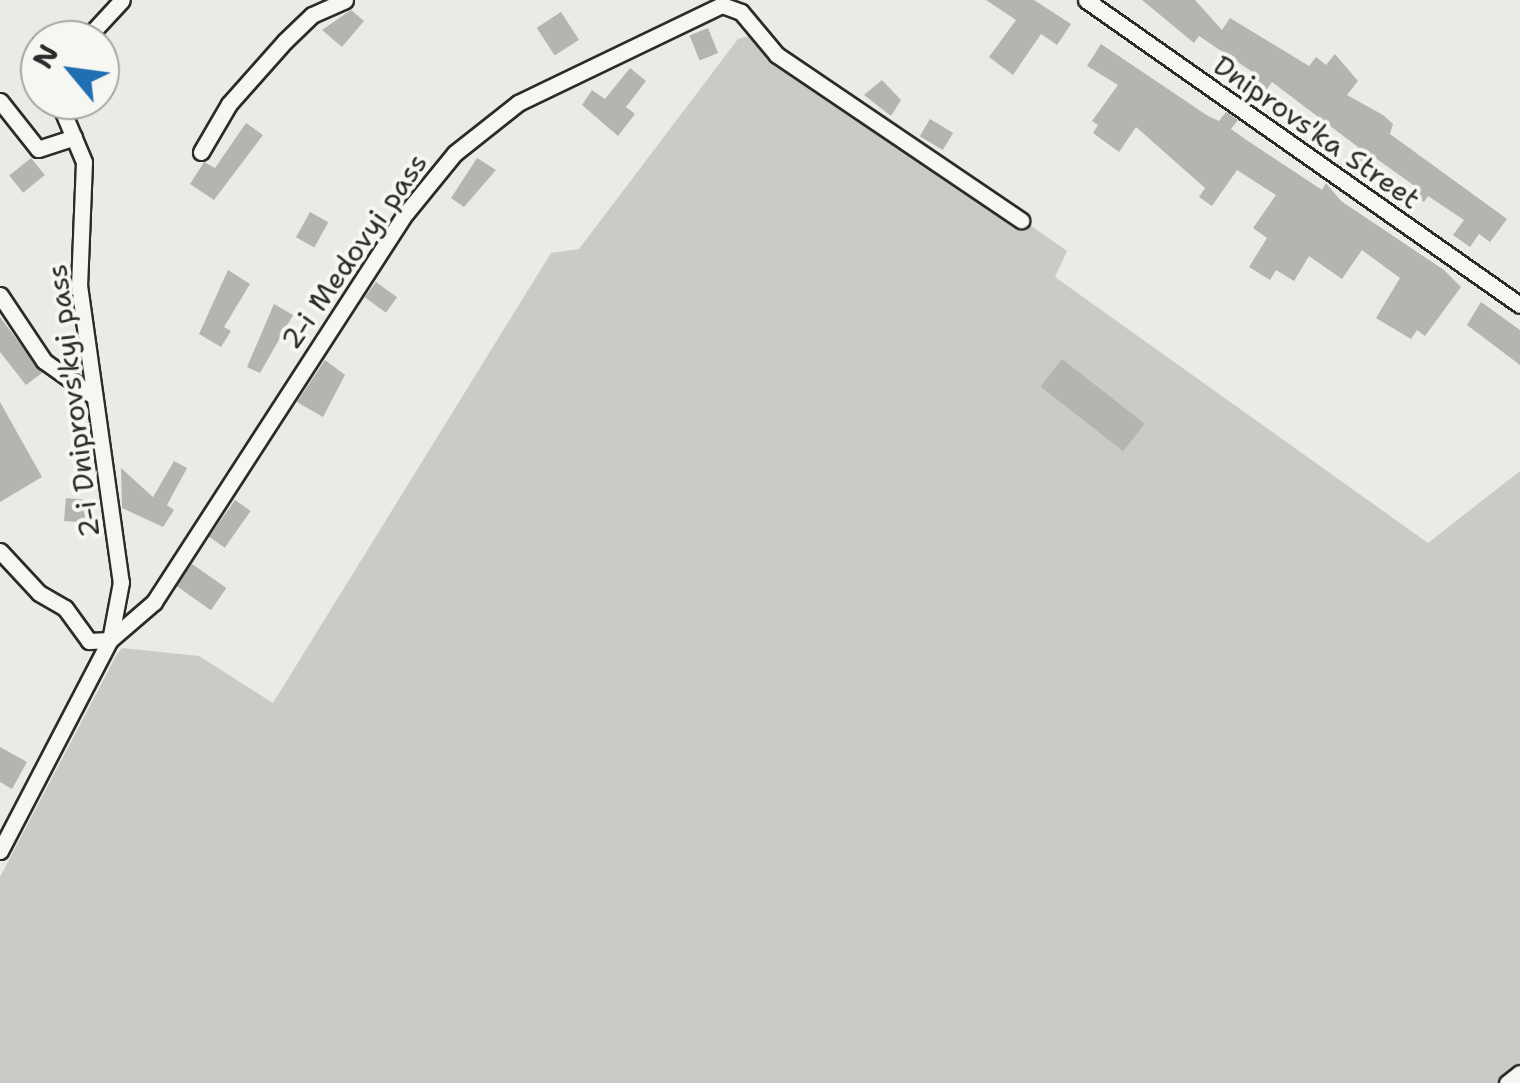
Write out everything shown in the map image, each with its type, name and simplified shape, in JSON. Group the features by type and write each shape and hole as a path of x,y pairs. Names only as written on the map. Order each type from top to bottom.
{"street":[{"path":"104,20 122,0"},
{"path":"201,152 230,104 285,41 312,16 345,0"},
{"name":"Dniprovs'ka Street","path":"1086,0 1520,305"},
{"name":"2-i Medovyi pass","path":"0,851 5,828 110,640 154,602 322,334 455,153 518,103 701,10 722,5 741,12 777,55 1021,220"},
{"path":"0,101 38,148 56,148 74,137"},
{"name":"2-i Dniprovs'kyi pass","path":"67,120 84,162 79,285 121,582 110,640"},
{"path":"0,295 44,361 92,395"},
{"path":"0,551 39,593 64,608 88,641 110,640"},
{"path":"1506,1083 1520,1073"}],"shaded area":[{"path":"757,34 1067,251 1055,277 1428,543 1520,471 1520,1073 1507,1083 0,1083 0,877 117,654 122,648 199,656 273,703 551,253 579,249 738,39"}],"building":[{"path":"986,0 1034,0 1071,24 1057,45 1041,34 1013,75 989,57 1016,20"},
{"path":"1142,0 1195,0 1222,30 1230,18 1309,66 1316,57 1326,65 1335,54 1358,81 1347,95 1383,115 1393,124 1390,134 1507,219 1490,242 1479,234 1470,247 1453,235 1464,220 1428,196 1424,202 1412,193 1416,187 1370,154 1360,168 1348,159 1358,147 1272,82 1259,100 1246,90 1257,75 1199,36 1194,43"},
{"path":"351,10 364,21 342,47 322,30"},
{"path":"561,12 579,40 555,55 537,28"},
{"path":"708,28 718,53 700,61 689,35"},
{"path":"1101,44 1208,116 1219,121 1226,112 1238,120 1231,129 1322,190 1326,183 1341,201 1444,270 1461,287 1425,336 1417,330 1411,339 1376,318 1400,278 1362,250 1342,279 1309,256 1294,281 1276,270 1270,280 1249,267 1267,238 1253,228 1276,195 1237,170 1212,206 1199,197 1205,188 1136,127 1119,152 1093,133 1098,125 1092,121 1118,85 1087,66"},
{"path":"630,68 646,81 626,107 635,114 618,136 582,105 592,90 605,99"},
{"path":"882,80 901,100 891,116 864,95"},
{"path":"930,119 953,133 943,150 920,136"},
{"path":"246,123 263,135 214,200 190,184 204,162 215,168"},
{"path":"31,158 45,175 23,193 9,176"},
{"path":"477,158 496,170 464,207 451,198"},
{"path":"310,212 328,222 314,248 296,237"},
{"path":"228,270 250,284 224,327 231,331 221,347 199,334"},
{"path":"376,282 397,297 386,313 365,297"},
{"path":"1481,302 1520,330 1520,365 1467,325"},
{"path":"274,304 293,315 260,373 247,367"},
{"path":"0,317 42,373 26,385 0,352"},
{"path":"1062,359 1145,424 1123,451 1040,387"},
{"path":"325,360 345,375 323,417 297,402"},
{"path":"0,402 42,477 0,502"},
{"path":"174,461 187,468 167,505 174,510 163,527 122,508 121,468 153,497"},
{"path":"66,498 91,500 89,523 64,521"},
{"path":"235,500 251,511 225,548 209,537"},
{"path":"192,564 226,588 211,610 177,586"},
{"path":"0,747 27,762 12,789 0,782"}]}
